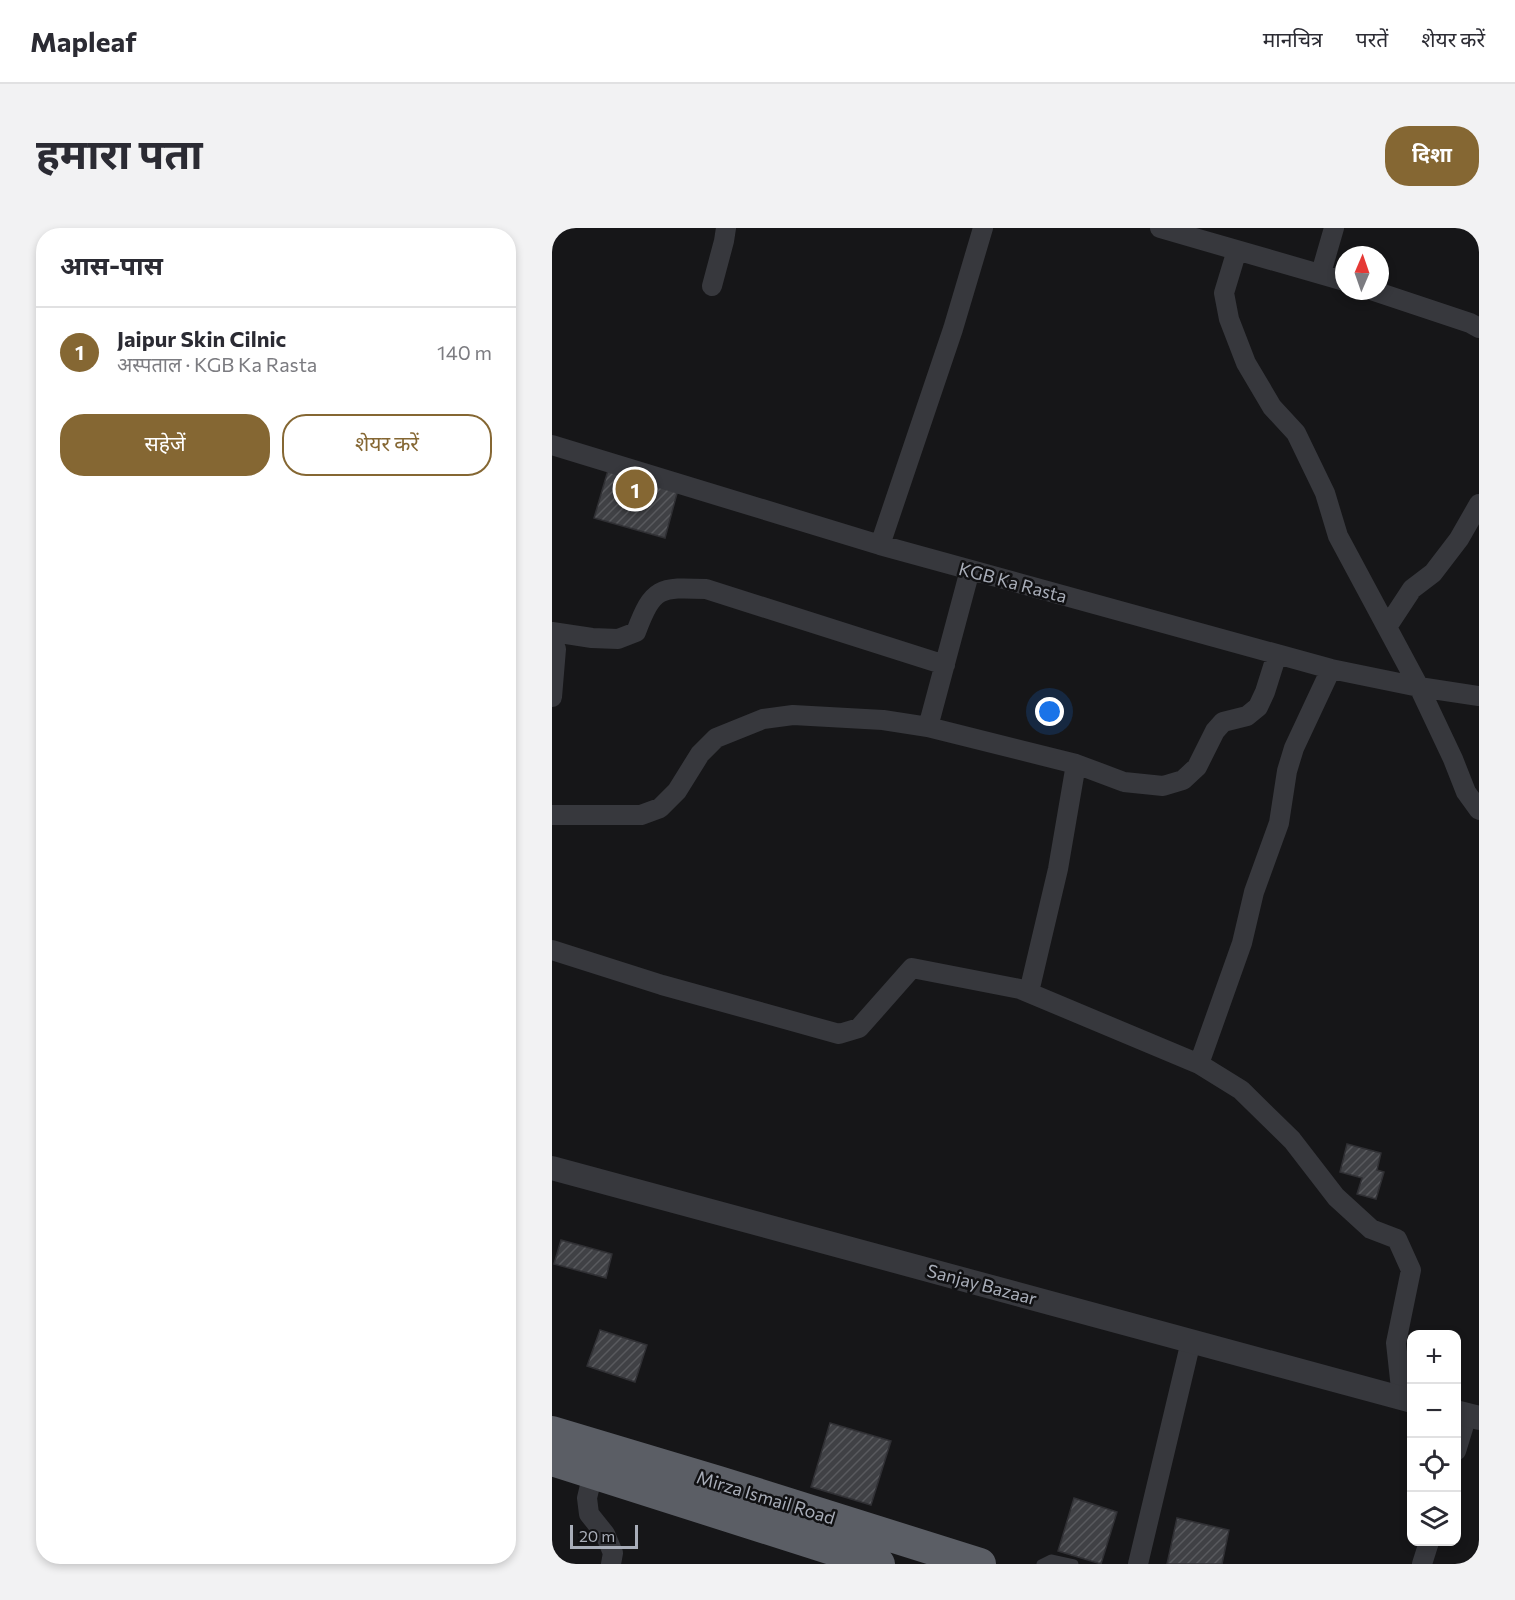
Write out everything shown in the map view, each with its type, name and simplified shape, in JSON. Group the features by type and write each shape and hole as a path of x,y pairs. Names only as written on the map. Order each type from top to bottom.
{"highway":[{"name":"Mirza Ismail Road","path":"552,1432 980,1564"},
{"name":"Mirza Ismail Road","path":"552,1460 879,1564"}],"street":[{"path":"712,286 726,228"},
{"path":"880,545 953,329 983,228"},
{"path":"1160,228 1335,278"},
{"path":"1321,273 1334,228"},
{"path":"1237,250 1224,293 1229,320 1246,363 1272,407 1296,433 1325,494 1338,536 1419,687 1454,759 1466,792 1479,810"},
{"path":"1389,296 1479,328"},
{"name":"KGB Ka Rasta","path":"552,445 880,545 1331,669 1419,687 1479,696"},
{"path":"1387,627 1412,589 1433,573 1452,548 1479,504"},
{"path":"928,727 970,570"},
{"path":"552,632 618,639 636,632 645,608 652,598 668,589 706,589 945,664"},
{"path":"552,642 556,649 552,697"},
{"path":"552,815 641,815 660,808 677,790 699,754 716,738 763,719 793,715 883,720 928,727 1076,764 1124,782 1162,786 1183,780 1197,767 1215,731 1223,722 1247,716 1258,707 1265,692 1276,654"},
{"path":"1199,1064 1242,943 1254,892 1279,823 1287,771 1294,748 1331,669"},
{"path":"1029,992 1058,869 1076,764"},
{"path":"552,950 662,985 839,1034 859,1028 912,968 1029,992 1199,1064 1241,1090 1292,1140 1336,1197 1371,1229 1397,1239 1411,1270 1396,1343 1407,1399"},
{"name":"Sanjay Bazaar","path":"552,1168 1407,1399"},
{"path":"1138,1564 1191,1341"},
{"path":"1460,1438 1468,1415"},
{"path":"593,1473 587,1498 589,1514 605,1533 613,1553 611,1564"},
{"path":"1422,1564 1428,1546"}],"lane":[{"path":"1041,1564 1052,1559 1074,1564"}],"building":[{"path":"609,467 679,486 665,538 594,518"},
{"path":"1347,1144 1381,1153 1377,1170 1384,1172 1376,1199 1357,1194 1362,1178 1340,1172"},
{"path":"561,1240 612,1254 606,1278 554,1264"},
{"path":"600,1330 647,1345 635,1382 587,1366"},
{"path":"830,1423 891,1441 871,1505 811,1487"},
{"path":"1074,1498 1117,1512 1101,1564 1058,1551"},
{"path":"1177,1518 1229,1530 1222,1564 1167,1564"}],"place":[{"name":"Jaipur Skin Cilnic","path":"635,489"}]}
